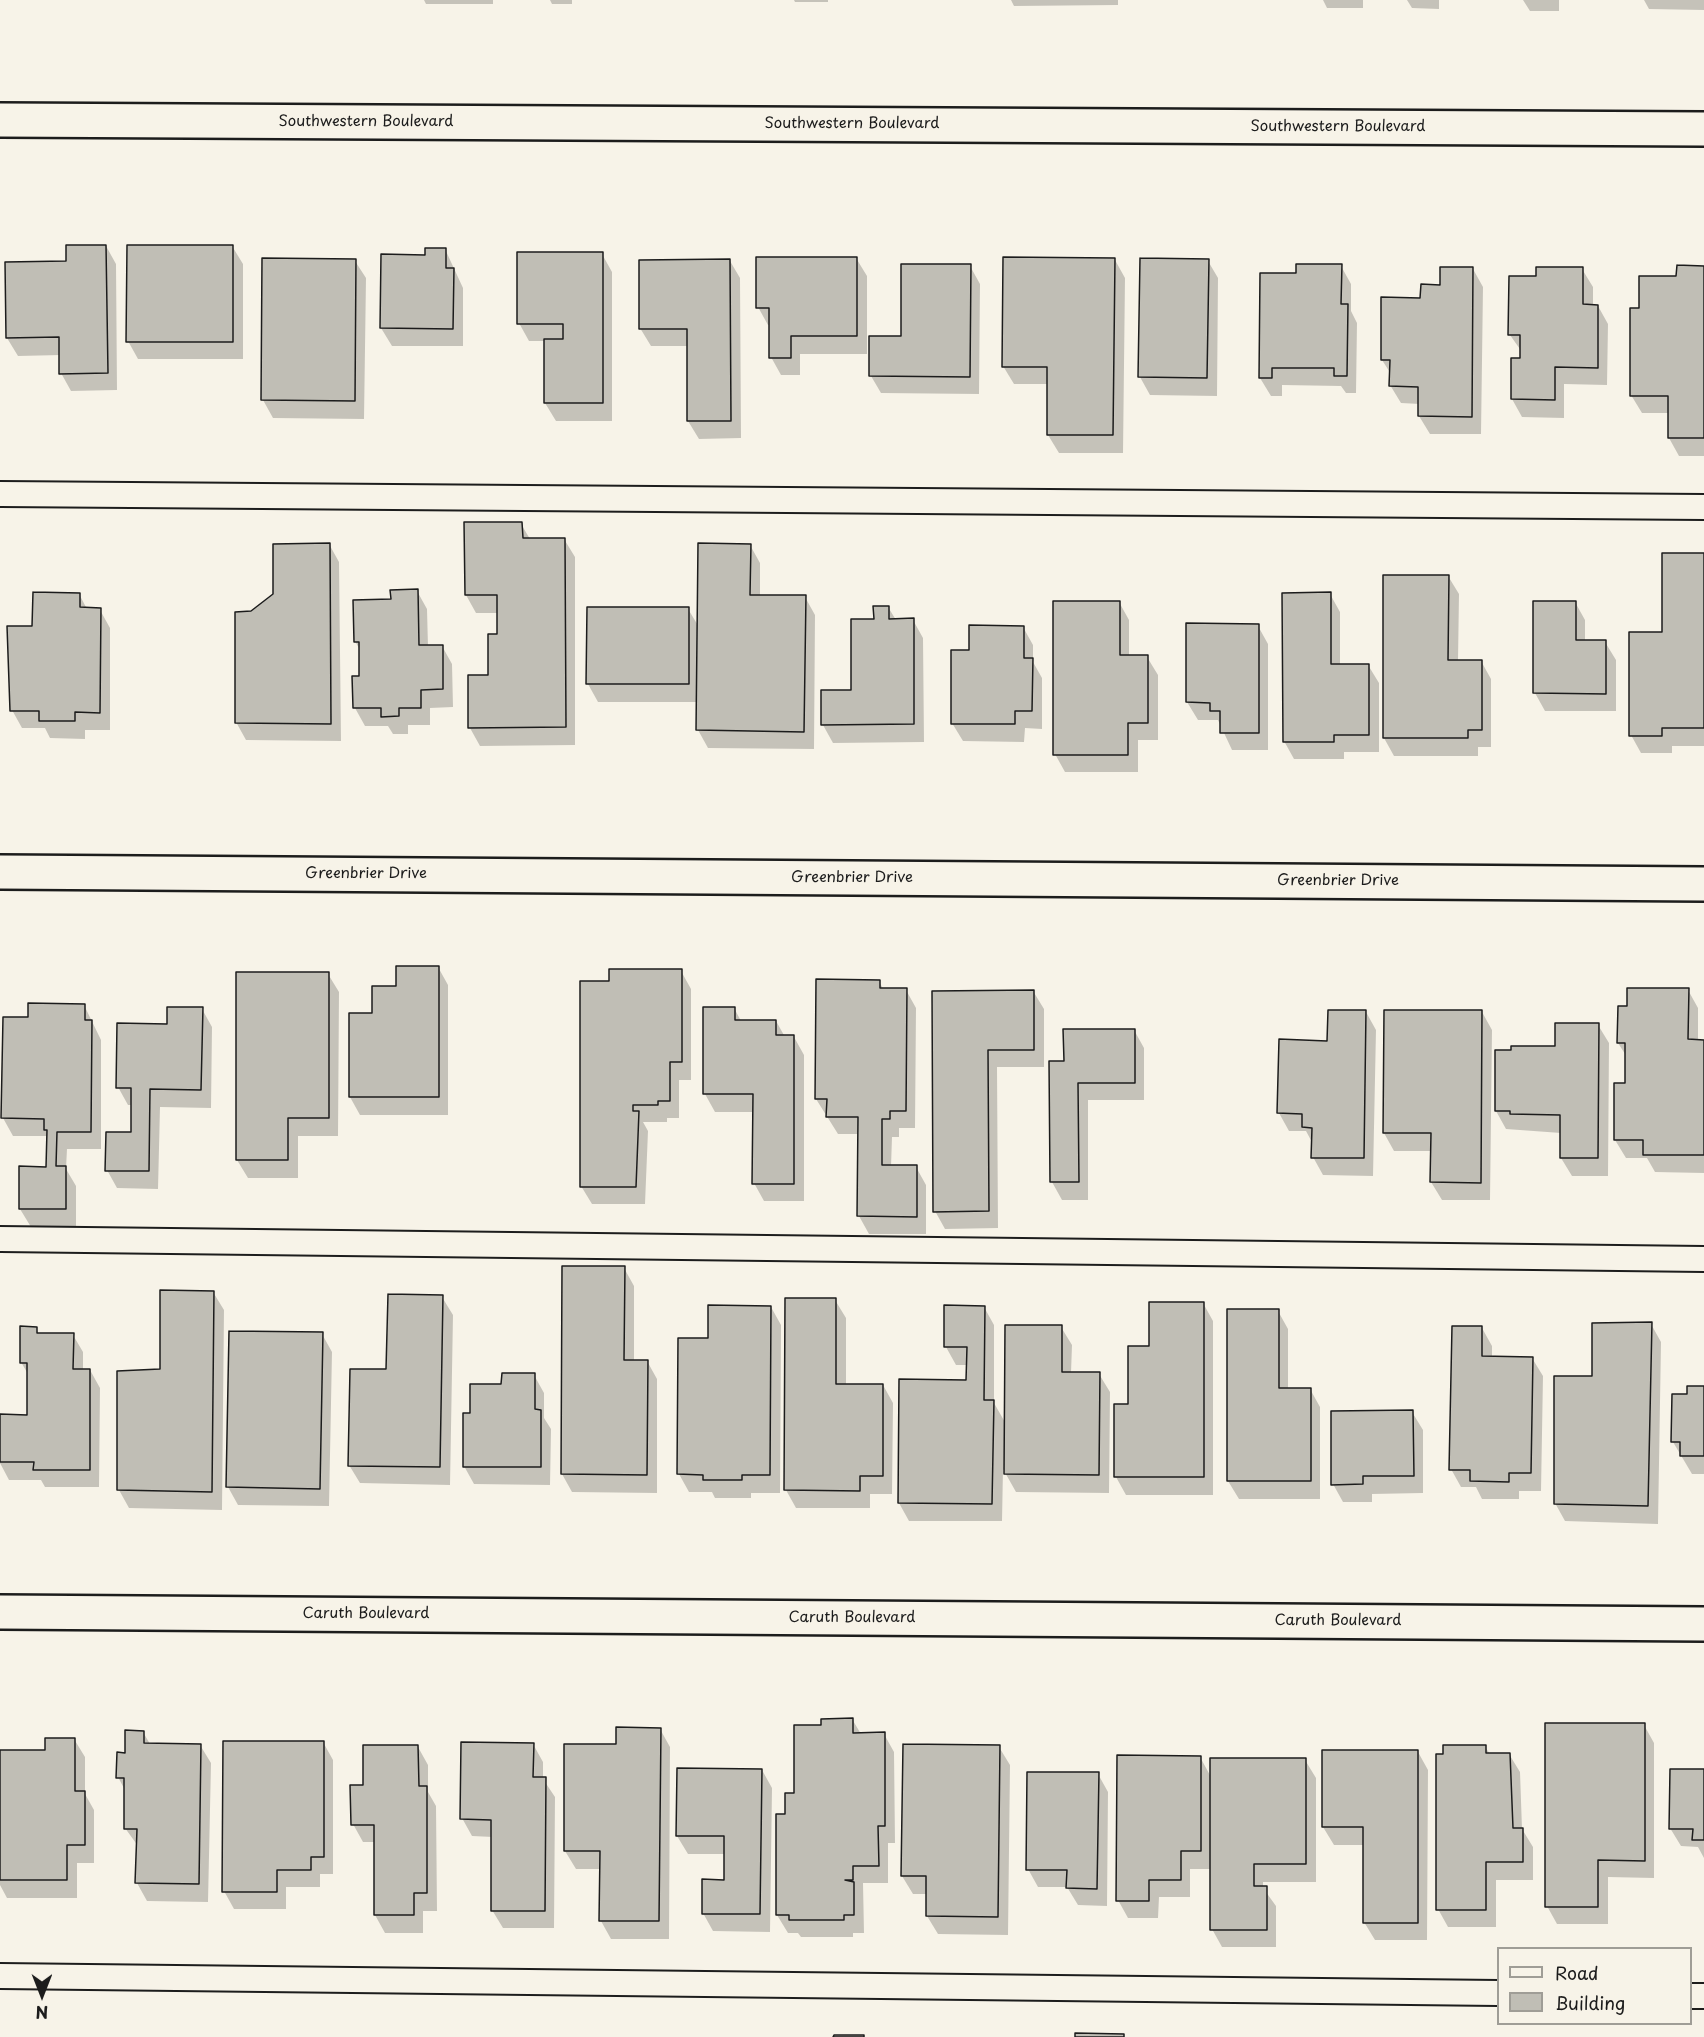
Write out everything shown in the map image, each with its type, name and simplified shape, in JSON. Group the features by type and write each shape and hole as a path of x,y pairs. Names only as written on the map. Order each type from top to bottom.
{"street":[{"name":"Southwestern Boulevard","path":"0,120 1704,129"},
{"name":"Greenbrier Drive","path":"0,872 1704,884"},
{"name":"Caruth Boulevard","path":"0,1612 1704,1623"}],"lane":[{"path":"0,494 1704,507"},
{"path":"0,1239 1704,1259"},
{"path":"0,1976 1497,1993"}],"building":[{"path":"66,245 106,245 108,373 59,374 59,337 6,338 5,262 66,261"},
{"path":"127,245 233,245 233,342 126,342"},
{"path":"425,248 446,248 446,268 454,268 453,329 380,328 381,254 425,255"},
{"path":"517,252 603,252 603,403 544,403 544,339 563,339 563,324 517,324"},
{"path":"756,257 857,257 857,336 791,336 791,358 769,358 769,308 756,308"},
{"path":"1003,257 1115,258 1113,435 1047,435 1047,367 1002,367"},
{"path":"262,258 356,259 355,401 261,400"},
{"path":"1140,258 1209,259 1207,378 1138,377"},
{"path":"730,259 731,421 687,421 687,329 639,329 639,260"},
{"path":"901,264 971,264 970,377 869,376 869,336 901,336"},
{"path":"1296,264 1342,264 1341,304 1348,304 1347,376 1334,376 1334,368 1272,368 1272,378 1259,378 1260,273 1296,273"},
{"path":"1677,265 1704,266 1704,438 1668,438 1668,396 1630,396 1630,308 1639,308 1639,276 1676,276"},
{"path":"1440,267 1473,267 1472,417 1418,416 1418,387 1389,386 1390,360 1381,360 1381,297 1420,298 1421,284 1440,285"},
{"path":"1536,267 1583,267 1583,304 1598,305 1598,368 1555,367 1555,400 1511,399 1511,358 1520,358 1520,335 1508,335 1509,276 1536,276"},
{"path":"464,522 522,522 523,538 565,538 566,727 468,728 468,675 488,675 488,634 497,634 497,595 465,595"},
{"path":"330,543 331,724 235,723 235,612 251,611 273,594 273,544"},
{"path":"698,543 751,544 750,595 806,595 804,732 696,730"},
{"path":"1662,553 1704,553 1704,728 1662,728 1662,736 1629,736 1629,632 1662,632"},
{"path":"1383,575 1449,575 1448,660 1482,660 1482,730 1468,730 1468,738 1383,738"},
{"path":"418,589 419,645 443,645 443,689 421,690 421,708 399,708 399,716 381,717 381,708 353,708 352,676 359,676 359,642 354,642 353,600 391,599 390,590"},
{"path":"33,592 80,593 80,607 101,608 100,713 75,712 75,721 39,721 39,711 10,711 7,626 32,626"},
{"path":"1331,592 1331,664 1369,664 1369,735 1334,735 1334,742 1283,742 1282,593"},
{"path":"1053,601 1120,601 1120,655 1148,655 1148,723 1128,723 1128,755 1053,755"},
{"path":"1533,601 1576,601 1576,640 1606,640 1606,694 1533,693"},
{"path":"873,606 889,606 889,619 914,618 914,724 821,725 821,690 851,690 851,619 874,619"},
{"path":"587,607 689,607 689,684 586,684"},
{"path":"1186,623 1259,624 1259,733 1220,733 1220,711 1210,711 1210,703 1186,702"},
{"path":"969,625 1024,626 1024,658 1033,658 1032,711 1015,711 1015,724 951,724 951,650 969,650"},
{"path":"396,966 439,966 439,1097 349,1097 349,1013 372,1013 372,986 396,986"},
{"path":"609,969 682,969 682,1062 670,1062 670,1101 658,1101 658,1105 633,1105 633,1111 639,1111 636,1187 580,1187 580,981 609,981"},
{"path":"236,972 329,972 329,1118 288,1118 288,1160 236,1160"},
{"path":"816,979 880,980 880,988 907,988 906,1111 890,1111 890,1119 882,1119 882,1165 917,1165 917,1217 857,1216 858,1117 826,1117 827,1099 815,1099"},
{"path":"1627,988 1689,988 1688,1039 1704,1040 1704,1155 1643,1155 1643,1140 1614,1140 1614,1083 1625,1083 1625,1043 1617,1043 1618,1006 1627,1006"},
{"path":"1034,990 1034,1050 988,1050 989,1211 933,1212 932,991"},
{"path":"28,1003 85,1004 85,1020 92,1020 91,1132 57,1132 56,1166 66,1166 66,1209 19,1209 19,1166 46,1167 47,1130 44,1130 44,1119 1,1118 3,1017 28,1017"},
{"path":"167,1007 203,1007 201,1090 150,1089 149,1171 105,1171 106,1132 131,1132 131,1088 116,1088 117,1023 167,1024"},
{"path":"703,1007 735,1007 735,1020 776,1020 776,1035 794,1035 794,1184 752,1184 753,1094 703,1094"},
{"path":"1328,1010 1366,1010 1364,1158 1311,1158 1312,1128 1302,1127 1302,1114 1277,1113 1279,1039 1327,1041"},
{"path":"1384,1010 1482,1010 1481,1183 1430,1182 1431,1133 1383,1133"},
{"path":"1555,1023 1599,1023 1598,1158 1560,1158 1560,1115 1510,1114 1510,1111 1495,1111 1495,1050 1511,1050 1511,1046 1555,1046"},
{"path":"1063,1029 1135,1029 1135,1083 1078,1083 1079,1182 1050,1182 1049,1061 1064,1061"},
{"path":"562,1266 625,1266 624,1360 648,1360 647,1475 561,1474"},
{"path":"160,1290 214,1291 212,1492 117,1490 117,1371 160,1369"},
{"path":"388,1294 443,1295 440,1467 348,1466 350,1369 386,1369"},
{"path":"785,1298 836,1298 836,1384 883,1384 883,1476 860,1476 860,1491 784,1490"},
{"path":"1149,1302 1204,1302 1204,1477 1114,1477 1114,1404 1128,1404 1128,1346 1149,1346"},
{"path":"708,1305 771,1306 770,1475 742,1475 742,1480 703,1480 703,1475 677,1474 678,1338 708,1338"},
{"path":"944,1305 985,1306 984,1400 994,1400 992,1504 898,1503 899,1379 966,1380 967,1347 944,1347"},
{"path":"1227,1309 1279,1309 1279,1388 1311,1388 1311,1481 1227,1481"},
{"path":"1652,1322 1648,1506 1554,1504 1554,1376 1592,1376 1592,1323"},
{"path":"1005,1325 1062,1325 1062,1372 1100,1372 1099,1475 1004,1474"},
{"path":"20,1326 37,1327 37,1333 74,1333 73,1369 90,1369 90,1470 33,1470 34,1462 0,1462 0,1414 27,1415 27,1363 20,1363"},
{"path":"1452,1326 1482,1326 1482,1356 1533,1357 1531,1473 1509,1473 1509,1482 1470,1481 1470,1470 1449,1470"},
{"path":"229,1331 323,1332 320,1489 226,1487"},
{"path":"502,1373 535,1373 535,1409 541,1410 541,1467 463,1467 463,1413 470,1413 470,1384 501,1384"},
{"path":"1687,1386 1704,1386 1704,1456 1680,1456 1680,1442 1671,1442 1672,1394 1687,1394"},
{"path":"1413,1410 1414,1476 1363,1476 1363,1484 1331,1485 1331,1411"},
{"path":"853,1718 853,1733 885,1732 885,1826 878,1826 879,1866 853,1866 853,1880 845,1880 854,1882 854,1915 844,1915 844,1920 789,1920 789,1915 776,1915 776,1814 785,1814 785,1793 794,1793 794,1725 821,1725 821,1719"},
{"path":"1545,1723 1645,1723 1645,1861 1598,1860 1598,1907 1545,1907"},
{"path":"616,1727 661,1728 659,1921 599,1921 600,1851 564,1851 564,1744 616,1744"},
{"path":"125,1730 144,1731 144,1743 201,1744 199,1884 135,1883 137,1829 124,1829 124,1778 116,1778 117,1752 125,1753"},
{"path":"45,1738 75,1738 75,1791 85,1791 85,1845 67,1845 67,1880 0,1880 0,1750 45,1750"},
{"path":"223,1741 324,1741 324,1857 311,1857 311,1870 277,1870 277,1892 222,1892"},
{"path":"461,1742 534,1743 533,1777 546,1777 545,1911 491,1911 491,1820 460,1819"},
{"path":"903,1744 1000,1745 998,1917 926,1916 926,1876 901,1876"},
{"path":"363,1745 418,1745 419,1786 427,1786 427,1893 414,1893 414,1915 374,1915 374,1825 351,1825 350,1785 363,1785"},
{"path":"1443,1745 1486,1745 1486,1753 1510,1753 1513,1828 1523,1828 1523,1862 1486,1862 1486,1910 1436,1910 1436,1754 1443,1754"},
{"path":"1322,1750 1418,1750 1418,1923 1363,1923 1363,1827 1322,1827"},
{"path":"1117,1755 1201,1756 1201,1851 1181,1851 1181,1880 1149,1880 1149,1901 1116,1901"},
{"path":"1210,1758 1306,1758 1306,1864 1254,1864 1254,1886 1267,1886 1267,1930 1210,1930"},
{"path":"677,1768 762,1769 760,1914 702,1914 702,1879 724,1880 724,1836 676,1836"},
{"path":"1670,1769 1704,1769 1704,1840 1692,1840 1693,1829 1669,1829"},
{"path":"1027,1772 1099,1772 1097,1889 1066,1888 1067,1870 1026,1870"},
{"path":"1075,2033 1124,2034 1124,2037 1075,2037"},
{"path":"834,2035 864,2035 864,2037 833,2037"}]}
